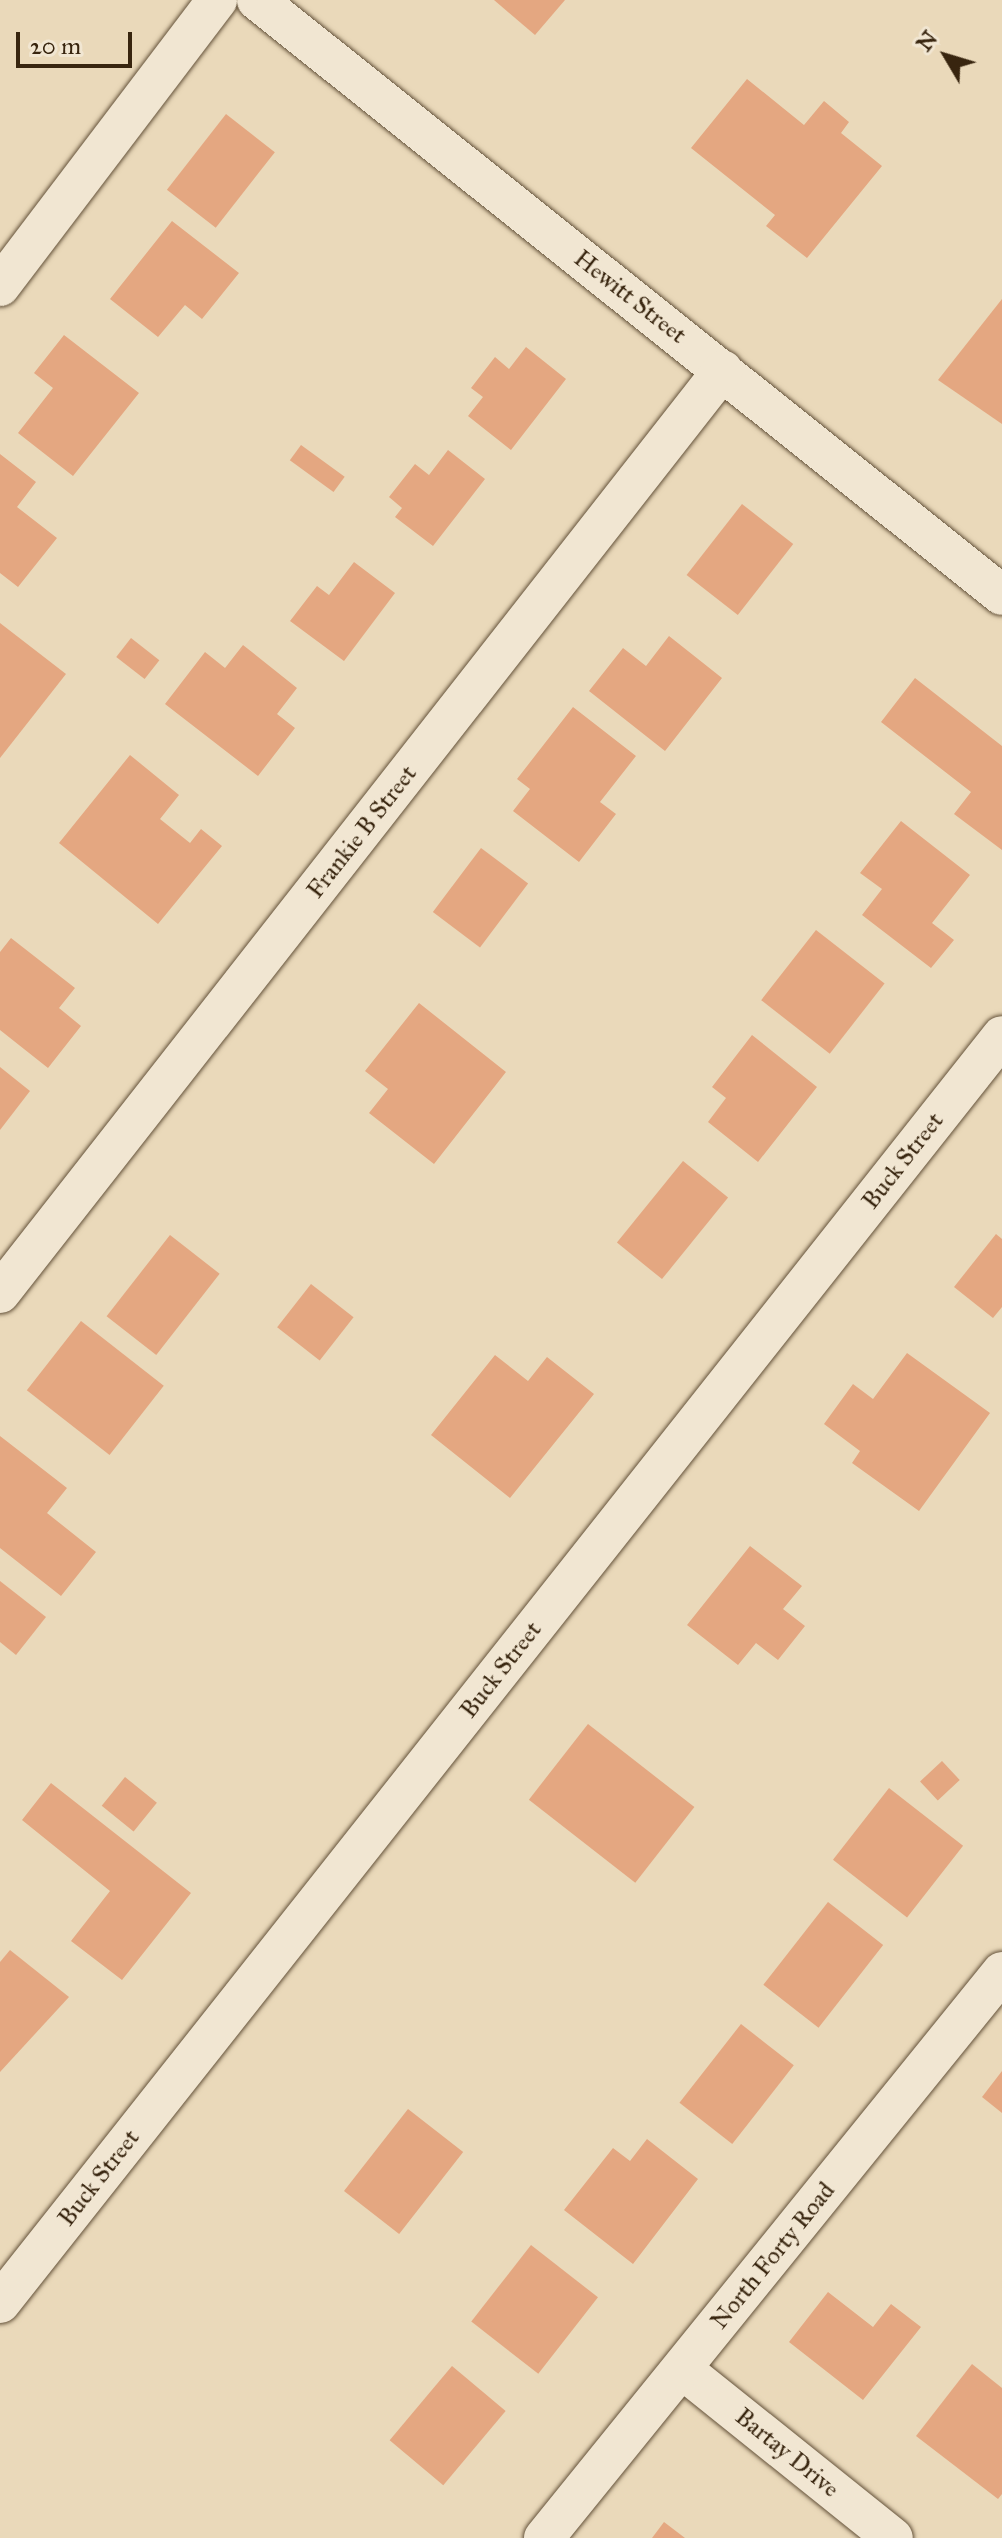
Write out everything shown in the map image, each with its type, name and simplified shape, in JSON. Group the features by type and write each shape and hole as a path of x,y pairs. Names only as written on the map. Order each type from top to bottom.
{"street":[{"path":"0,286 217,0"},
{"name":"Hewitt Street","path":"257,0 1002,595"},
{"name":"Frankie B Street","path":"0,1293 723,370"},
{"name":"Buck Street","path":"0,2303 1002,1036"},
{"name":"North Forty Road","path":"544,2538 1002,1972"},
{"name":"Bartay Drive","path":"682,2369 893,2538"}],"building":[{"path":"494,0 565,0 535,35"},
{"path":"747,79 804,125 824,101 849,122 841,133 882,166 807,258 766,226 775,215 691,148"},
{"path":"226,114 275,152 216,228 167,190"},
{"path":"172,221 239,273 202,319 185,305 158,337 110,299"},
{"path":"1002,299 1002,424 938,380"},
{"path":"64,335 139,393 73,476 18,433 53,388 34,373"},
{"path":"526,347 566,379 511,450 468,416 483,397 471,388 495,357 509,369"},
{"path":"301,445 345,477 334,492 290,460"},
{"path":"448,450 485,479 433,546 395,517 402,508 389,497 415,464 429,475"},
{"path":"0,454 36,482 17,507 57,538 18,587 0,573"},
{"path":"742,504 793,544 738,615 687,575"},
{"path":"354,562 395,593 344,661 290,621 317,586 329,595"},
{"path":"0,623 66,674 0,758"},
{"path":"669,636 722,678 665,751 589,691 623,648 646,666"},
{"path":"131,638 159,660 145,679 116,657"},
{"path":"243,645 297,688 277,714 295,728 258,776 165,704 205,652 225,668"},
{"path":"915,678 1002,746 1002,850 954,814 971,792 881,722"},
{"path":"573,707 636,756 600,802 616,814 579,862 513,811 530,789 517,779"},
{"path":"130,755 179,795 160,819 190,843 201,829 222,846 158,924 59,843"},
{"path":"901,821 970,875 932,923 954,940 931,968 862,915 882,889 860,873"},
{"path":"481,848 528,884 480,947 433,912"},
{"path":"816,930 885,984 830,1054 761,1000"},
{"path":"11,938 75,988 59,1008 81,1026 48,1068 0,1030 0,952"},
{"path":"419,1003 506,1072 434,1164 369,1113 388,1089 365,1071"},
{"path":"752,1035 817,1087 758,1162 708,1122 726,1098 712,1087"},
{"path":"0,1067 30,1091 0,1130"},
{"path":"683,1161 728,1198 662,1279 617,1243"},
{"path":"996,1234 1002,1239 1002,1307 993,1318 954,1287"},
{"path":"170,1235 220,1274 156,1355 107,1316"},
{"path":"311,1284 354,1317 320,1361 277,1327"},
{"path":"81,1321 164,1386 110,1455 27,1390"},
{"path":"907,1353 990,1413 919,1511 852,1463 860,1451 824,1424 853,1384 873,1399"},
{"path":"495,1355 528,1381 547,1357 594,1394 510,1498 431,1435"},
{"path":"0,1436 67,1488 47,1513 96,1552 61,1596 0,1548"},
{"path":"750,1546 802,1586 783,1609 805,1626 778,1660 756,1643 738,1665 687,1625"},
{"path":"0,1581 46,1617 16,1655 0,1642"},
{"path":"588,1724 694,1807 635,1883 529,1800"},
{"path":"942,1761 960,1780 938,1800 920,1781"},
{"path":"125,1777 157,1803 134,1832 102,1806"},
{"path":"51,1783 191,1893 122,1980 71,1941 110,1891 22,1820"},
{"path":"889,1788 963,1846 907,1918 833,1860"},
{"path":"828,1902 883,1945 819,2028 763,1985"},
{"path":"10,1950 69,1997 0,2072 0,1962"},
{"path":"741,2024 794,2065 732,2144 679,2103"},
{"path":"1002,2071 1002,2113 982,2097"},
{"path":"408,2109 463,2152 399,2234 344,2191"},
{"path":"647,2139 698,2179 633,2264 564,2210 613,2148 630,2161"},
{"path":"531,2245 598,2297 538,2374 471,2321"},
{"path":"828,2292 873,2327 891,2304 921,2327 863,2400 789,2342"},
{"path":"972,2364 1002,2388 1002,2494 998,2499 916,2436"},
{"path":"452,2366 506,2411 443,2485 390,2440"},
{"path":"664,2522 685,2538 652,2538"}]}
